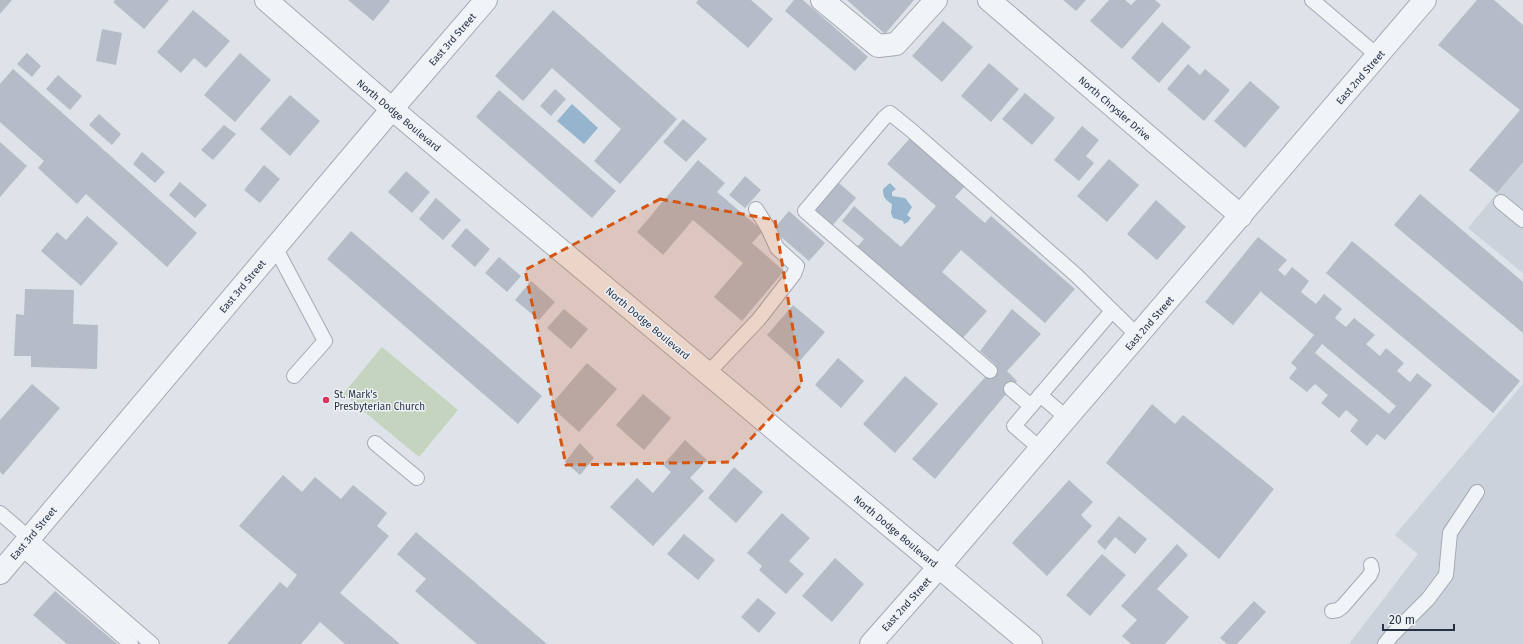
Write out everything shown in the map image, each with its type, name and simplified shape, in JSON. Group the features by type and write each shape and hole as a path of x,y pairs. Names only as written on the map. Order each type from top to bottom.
{"street":[{"name":"North Dodge Boulevard","path":"266,0 392,109 1031,644"},
{"name":"East 3rd Street","path":"0,573 486,0"},
{"path":"822,0 878,46 896,44 936,0"},
{"name":"North Chrysler Drive","path":"989,0 1241,216"},
{"name":"East 2nd Street","path":"871,644 940,567 1425,0"}],"lane":[{"path":"1312,0 1378,56"},
{"path":"990,371 805,211 884,118 890,114 911,130 1076,275 1138,336"},
{"path":"1501,202 1523,220"},
{"path":"708,373 759,319 794,274 797,266 777,248 768,228 756,209"},
{"path":"275,247 324,341 294,376"},
{"path":"1041,449 1014,426 1112,311"},
{"path":"1011,388 1031,406"},
{"path":"1040,395 1067,418"},
{"path":"375,443 417,478"},
{"path":"1385,644 1392,635 1428,600 1446,574 1450,533 1477,492"},
{"path":"0,513 25,544 131,644"},
{"path":"25,544 152,644"},
{"path":"1332,611 1338,610 1370,575 1372,570 1371,565"}],"highlighted area":[{"path":"660,199 775,220 802,384 729,462 566,465 525,270"}],"shaded area":[{"path":"1523,162 1523,273 1468,228"},
{"path":"1523,384 1523,644 1349,644 1418,554 1395,535"}],"green space":[{"path":"382,347 458,410 419,457 343,394"}],"water":[{"path":"572,104 598,128 584,144 557,121"},
{"path":"890,183 896,189 892,192 892,196 905,198 912,207 907,215 911,218 904,224 903,221 893,218 891,213 892,204 886,200 884,196 883,189"}],"building":[{"path":"0,0 12,0 0,14"},
{"path":"115,0 169,0 144,29 113,2"},
{"path":"348,0 389,0 390,1 373,21"},
{"path":"698,0 751,0 773,19 748,48 696,3"},
{"path":"794,0 803,0 868,57 855,71 785,11"},
{"path":"847,0 914,0 885,34"},
{"path":"1063,0 1086,0 1076,11"},
{"path":"1109,0 1125,0 1131,5 1136,0 1155,0 1161,5 1122,49 1090,21"},
{"path":"1477,0 1494,0 1523,25 1523,162 1497,193 1469,170 1520,110 1438,45"},
{"path":"193,10 230,41 206,68 194,58 181,73 157,52"},
{"path":"553,10 677,119 620,184 594,161 621,129 552,68 523,101 495,76"},
{"path":"943,21 973,47 942,82 912,56"},
{"path":"1162,22 1191,47 1159,83 1131,58"},
{"path":"102,29 122,33 116,65 96,61"},
{"path":"27,53 41,66 32,77 17,64"},
{"path":"240,53 271,80 235,122 204,95"},
{"path":"989,63 1019,89 991,122 961,96"},
{"path":"1188,64 1200,75 1205,69 1230,90 1204,121 1167,89"},
{"path":"13,69 197,233 167,267 86,194 77,204 38,168 44,161 0,122 0,84"},
{"path":"58,75 82,96 70,110 46,89"},
{"path":"1250,81 1280,107 1245,148 1214,121"},
{"path":"555,89 566,99 551,116 540,106"},
{"path":"499,90 616,191 592,218 476,117"},
{"path":"1025,93 1055,118 1032,145 1002,119"},
{"path":"290,95 320,121 290,156 260,129"},
{"path":"99,114 121,134 112,145 89,125"},
{"path":"683,119 707,139 686,162 663,142"},
{"path":"224,125 236,134 213,160 201,150"},
{"path":"1082,126 1099,140 1086,156 1094,163 1079,181 1054,160"},
{"path":"911,137 966,185 955,197 985,223 991,216 1075,289 1045,323 961,250 942,272 987,311 962,339 857,247 864,239 842,221 854,206 901,247 936,206 887,164"},
{"path":"0,142 27,166 0,197"},
{"path":"142,152 165,172 155,183 133,164"},
{"path":"1109,159 1139,185 1107,222 1077,196"},
{"path":"698,160 725,183 717,192 763,231 752,243 784,271 742,321 714,297 743,263 693,220 663,255 637,232"},
{"path":"264,165 280,179 260,203 244,190"},
{"path":"406,171 430,192 412,213 388,192"},
{"path":"745,176 761,190 745,208 729,195"},
{"path":"180,182 207,205 195,218 169,195"},
{"path":"839,183 856,198 832,226 815,211"},
{"path":"1420,194 1523,282 1523,333 1394,225"},
{"path":"436,198 461,220 443,240 419,219"},
{"path":"1156,200 1186,227 1157,260 1127,234"},
{"path":"789,211 825,243 809,261 773,230"},
{"path":"87,216 118,243 81,286 41,251 57,232 66,240"},
{"path":"466,228 490,249 475,267 451,246"},
{"path":"351,231 542,396 518,424 327,259"},
{"path":"1258,237 1287,260 1278,270 1285,276 1292,267 1309,281 1301,292 1316,304 1324,294 1342,309 1335,318 1346,327 1354,318 1375,335 1366,344 1380,356 1386,348 1404,363 1397,371 1410,382 1417,373 1432,385 1385,440 1377,434 1367,446 1350,431 1358,420 1346,410 1339,418 1321,403 1328,395 1315,384 1307,392 1289,378 1297,368 1291,363 1314,335 1261,292 1262,290 1233,325 1205,302","holes":["1322,344 1396,406 1389,414 1315,353"]},
{"path":"1352,241 1520,381 1493,413 1326,273"},
{"path":"499,257 521,276 507,292 485,273"},
{"path":"531,281 555,302 539,320 515,300"},
{"path":"25,289 74,290 73,324 98,325 97,369 31,367 31,356 14,356 16,314 24,315"},
{"path":"793,305 825,332 798,363 767,335"},
{"path":"564,309 588,329 571,349 547,328"},
{"path":"1012,309 1041,334 1007,371 1017,381 935,479 912,459 996,365 980,351"},
{"path":"838,358 864,381 841,408 815,385"},
{"path":"587,363 617,389 579,432 550,406"},
{"path":"905,376 938,404 895,453 863,424"},
{"path":"32,384 60,408 3,475 0,472 0,420"},
{"path":"643,394 671,418 644,450 616,425"},
{"path":"1152,404 1175,424 1183,415 1274,489 1219,559 1106,463"},
{"path":"685,440 707,460 690,478 704,491 653,546 610,507 637,478 653,493 671,472 663,465"},
{"path":"580,443 594,458 580,475 565,462"},
{"path":"734,467 763,492 736,523 708,498"},
{"path":"283,475 302,492 315,477 341,499 353,485 387,513 377,526 389,536 340,593 400,644 345,644 320,622 301,644 227,644 280,582 287,588 297,575 239,526"},
{"path":"1069,480 1093,502 1081,515 1092,526 1047,576 1012,543"},
{"path":"782,513 810,538 789,561 804,574 786,594 759,570 762,566 747,553"},
{"path":"1119,516 1147,539 1135,554 1115,537 1105,550 1097,542"},
{"path":"416,532 547,644 477,644 415,591 426,579 397,554"},
{"path":"684,534 715,560 698,580 667,554"},
{"path":"1177,544 1188,555 1157,589 1189,617 1165,644 1131,644 1122,636 1137,620 1121,606"},
{"path":"1102,554 1126,575 1090,616 1066,595"},
{"path":"835,558 864,584 832,622 802,596"},
{"path":"55,591 117,644 67,644 33,615"},
{"path":"758,598 776,613 759,633 741,617"},
{"path":"1254,601 1266,612 1237,644 1227,644 1220,638"}],"place":[{"name":"St. Mark's Presbyterian Church","path":"326,400"}]}
